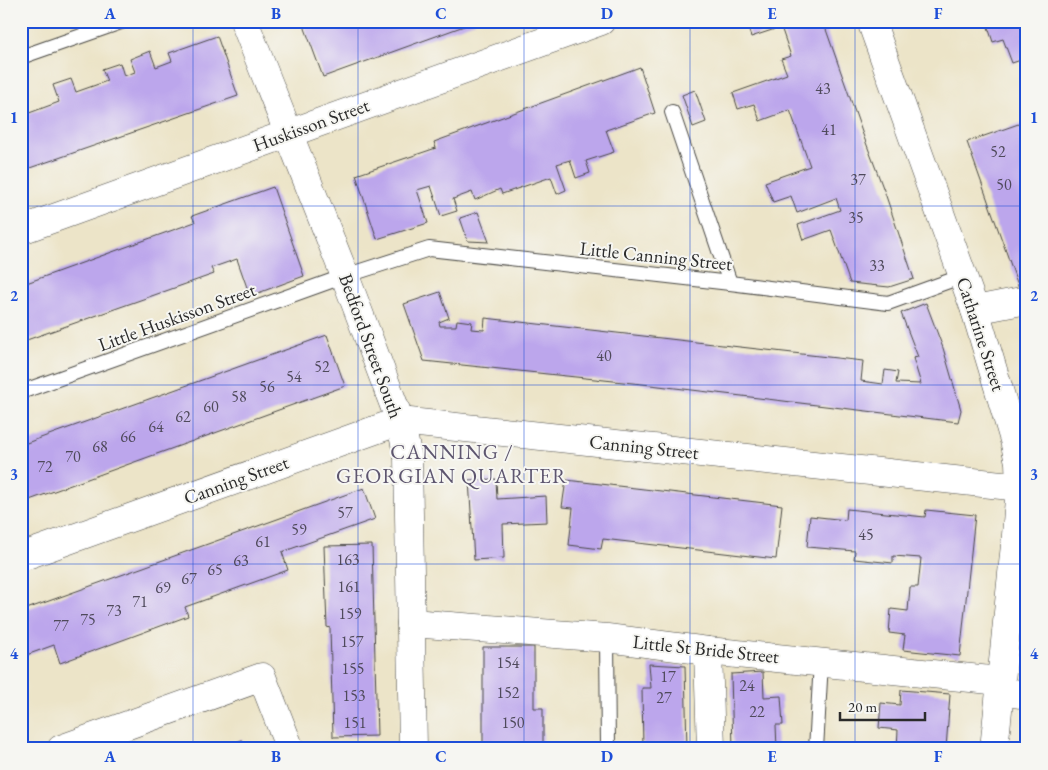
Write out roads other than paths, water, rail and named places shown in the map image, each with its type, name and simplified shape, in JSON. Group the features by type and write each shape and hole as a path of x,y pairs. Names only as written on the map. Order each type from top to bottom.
{"street":[{"name":"Bedford Street South","path":"244,21 400,421 408,457 413,749"},
{"name":"Huskisson Street","path":"21,230 601,21"},
{"name":"Catharine Street","path":"871,21 975,310 1019,462 1020,487 994,749"},
{"path":"975,310 1027,300"},
{"name":"Canning Street","path":"21,557 400,421 1020,487"},
{"name":"Little St Bride Street","path":"411,623 607,638 708,651 821,662 1000,686 1027,695"},
{"path":"708,651 711,749"},
{"path":"61,749 262,677 290,749"}],"lane":[{"path":"21,57 124,21"},
{"path":"672,112 730,282"},
{"name":"Little Canning Street","path":"345,276 429,249 730,282 888,303 963,276"},
{"name":"Little Huskisson Street","path":"21,392 345,276"},
{"path":"607,638 608,749"},
{"path":"816,749 821,662"}],"district":[{"name":"CANNING / GEORGIAN QUARTER","path":"452,463"}]}
